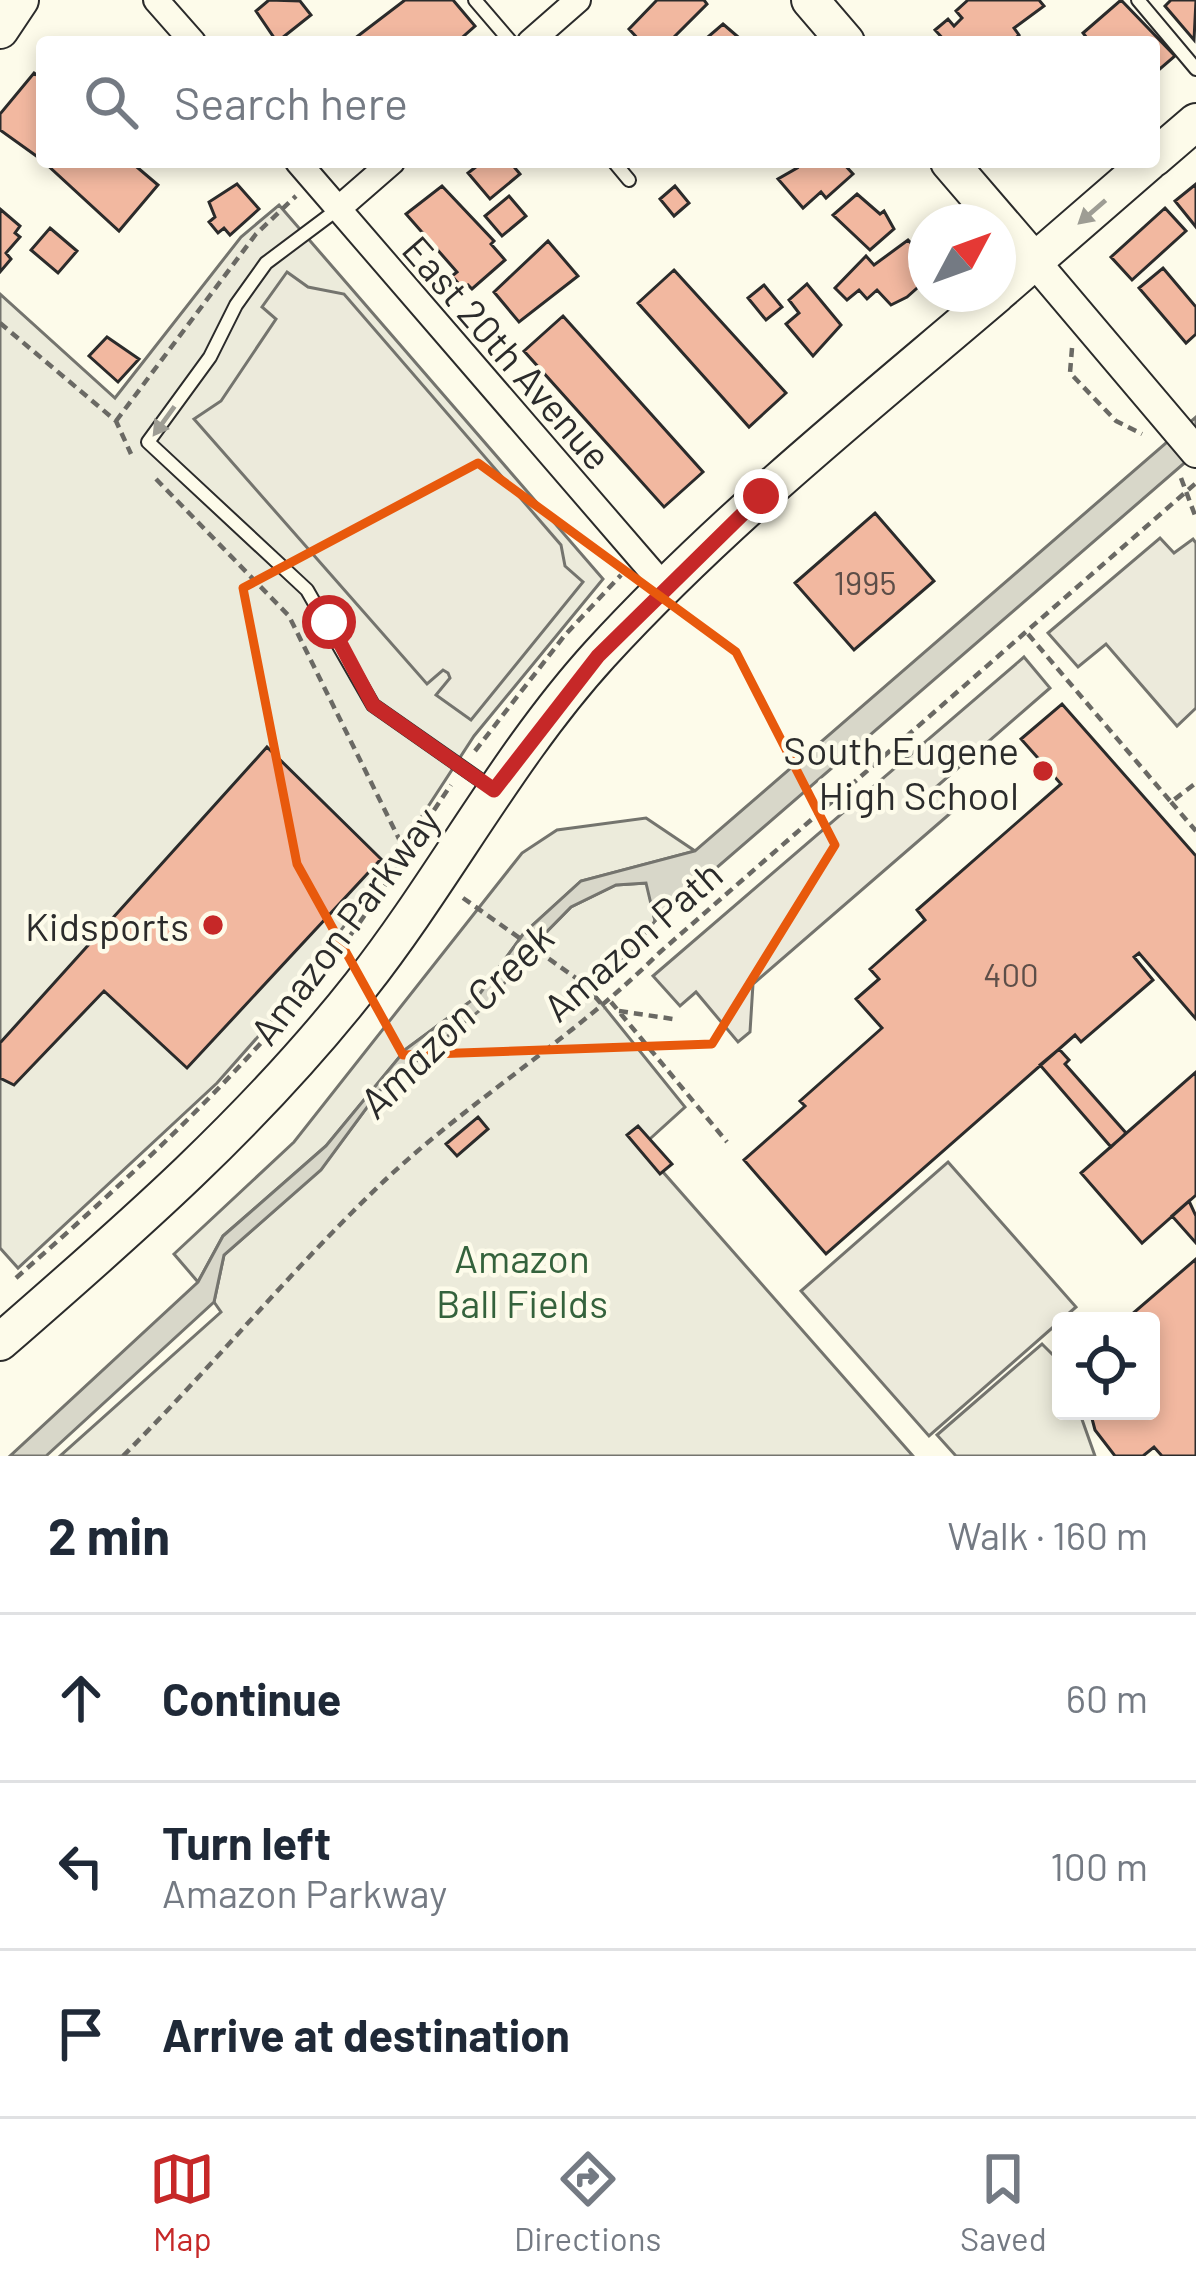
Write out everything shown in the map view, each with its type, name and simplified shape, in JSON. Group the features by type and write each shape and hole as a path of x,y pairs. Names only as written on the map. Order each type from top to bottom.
{"main road":[{"path":"0,30 20,0"},
{"path":"810,0 841,36"},
{"name":"Amazon Parkway","path":"1160,153 1196,122"},
{"path":"955,168 1034,262"},
{"name":"Amazon Parkway","path":"1016,278 1143,168"},
{"name":"Amazon Parkway","path":"0,1342 180,1185 302,1058 437,880 494,790 598,656 761,496 977,312"}],"street":[{"path":"537,36 578,0"},
{"path":"160,1 188,36"},
{"path":"338,209 385,168"},
{"name":"East 20th Avenue","path":"306,171 665,587"},
{"path":"1034,262 1176,450"}],"lane":[{"path":"475,0 506,36"},
{"path":"1138,0 1196,69"},
{"path":"619,168 629,180"},
{"path":"338,209 266,263 210,357 148,442 307,590 329,622 357,685 388,718 494,790"}],"path":[{"path":"116,421 306,171"},
{"path":"0,323 116,421 124,447 301,634 405,852 418,866"},
{"path":"1070,373 1108,415 1176,450 1196,518"},
{"name":"Amazon Path","path":"123,1456 382,1183 474,1103 608,1005 1196,483"},
{"path":"16,1278 159,1152 264,1041 347,940 463,767 565,635 637,558"},
{"path":"1026,633 1196,831"},
{"path":"1171,802 1196,783"},
{"path":"453,891 608,1005 619,1011 673,1018"},
{"path":"619,1011 727,1142"}],"highlighted area":[{"path":"478,463 736,652 835,845 712,1044 403,1055 297,864 243,588"}],"green space":[{"path":"279,205 603,579 474,736 390,865 278,1014 217,1083 18,1268 0,1248 0,294 115,398 241,237"},
{"path":"646,818 695,851 581,881 524,933 479,995 406,1049 326,1146 223,1236 198,1282 174,1254 294,1142 522,853 557,830"},
{"name":"Amazon Ball Fields","path":"647,883 655,921 632,952 589,988 685,1107 641,1147 913,1456 60,1456 221,1312 214,1302 224,1255 321,1169 379,1091 493,999 520,959 571,907 616,885"},
{"path":"1042,1344 1052,1354 1052,1420 1082,1420 1095,1456 956,1456 937,1435"}],"shaded area":[{"path":"287,272 308,287 344,294 561,545 565,566 583,582 471,720 436,695 450,678 448,673 443,670 427,684 194,419 221,401 276,319 262,307"},
{"path":"1160,538 1174,553 1193,539 1196,543 1196,708 1177,726 1106,644 1078,667 1048,633"},
{"path":"1024,657 1050,688 935,788 953,811 753,984 750,1032 738,1042 696,992 680,1006 653,976"},
{"path":"948,1162 1076,1307 1070,1312 1052,1312 1052,1328 929,1436 801,1291"}],"water":[{"name":"Amazon Creek","path":"1196,417 1196,453 655,921 646,883 616,885 571,907 520,959 494,999 379,1091 321,1170 224,1255 214,1302 46,1456 10,1456 198,1282 223,1236 326,1146 406,1049 479,995 524,933 581,881 695,851"}],"building":[{"path":"269,0 300,1 311,15 285,36 273,36 256,11"},
{"path":"405,0 453,0 475,26 464,36 358,36"},
{"path":"657,0 704,0 707,4 675,36 635,36 629,29"},
{"path":"968,0 1039,0 1044,6 1014,28 1018,36 940,36 935,30 948,19 954,26 962,18 956,11"},
{"path":"1121,0 1156,36 1085,36 1083,33"},
{"path":"1171,0 1196,0 1194,40 1165,6"},
{"path":"723,24 737,36 709,36"},
{"path":"1160,40 1175,56 1160,69"},
{"path":"36,74 36,156 0,130 0,114"},
{"path":"51,168 138,168 158,185 119,231"},
{"path":"474,168 515,168 520,174 490,199 468,173"},
{"path":"797,168 848,168 853,174 826,198 821,192 803,208 778,179"},
{"path":"237,184 259,209 230,235 224,228 218,233 209,222 215,217 209,202"},
{"path":"1196,184 1196,227 1175,201"},
{"path":"442,186 494,241 491,244 505,260 472,289 468,285 463,289 452,276 457,272 406,214"},
{"path":"675,186 689,203 674,216 660,199"},
{"path":"857,194 880,214 884,211 894,229 870,250 833,215"},
{"path":"509,196 526,216 502,236 485,216"},
{"path":"1165,208 1186,231 1132,280 1111,257"},
{"path":"0,209 20,226 15,233 20,237 6,253 11,259 0,272"},
{"path":"50,228 77,251 58,273 31,250"},
{"path":"908,240 908,296 891,305 877,290 867,299 859,290 847,300 835,288 866,256 874,265"},
{"path":"548,241 578,276 519,322 494,292"},
{"path":"1163,268 1196,307 1196,334 1186,343 1139,288"},
{"path":"674,270 786,393 749,427 638,303"},
{"path":"807,284 841,325 813,356 786,324 799,313 789,300"},
{"path":"764,285 782,307 766,320 748,298"},
{"path":"563,316 703,472 664,507 524,351"},
{"path":"107,337 139,359 118,382 89,356"},
{"path":"875,513 934,581 854,650 795,583"},
{"path":"1062,704 1196,856 1196,1019 1139,953 1134,957 1153,980 1081,1042 1075,1035 826,1254 744,1160 805,1106 800,1101 882,1028 856,999 879,979 870,969 925,920 917,910 1061,784 1021,739"},
{"name":"Kidsports","path":"267,747 381,859 187,1068 104,991 14,1085 0,1078 0,1043"},
{"path":"1059,1049 1069,1060 1065,1064 1126,1133 1111,1147 1040,1065"},
{"path":"1196,1072 1196,1195 1142,1243 1081,1173"},
{"path":"478,1117 488,1129 457,1156 446,1144"},
{"path":"638,1126 672,1164 660,1174 627,1135"},
{"path":"1189,1201 1196,1216 1196,1243 1172,1216"},
{"path":"1196,1259 1196,1456 1162,1456 1154,1447 1143,1456 1115,1456 1095,1430 1092,1420 1160,1420 1160,1312 1134,1312"}],"place":[{"name":"South Eugene High School","path":"1043,771"},
{"name":"Kidsports","path":"213,925"}],"route":[{"path":"329,622 357,685 373,705 494,790 598,656 684,566 761,496"}]}
